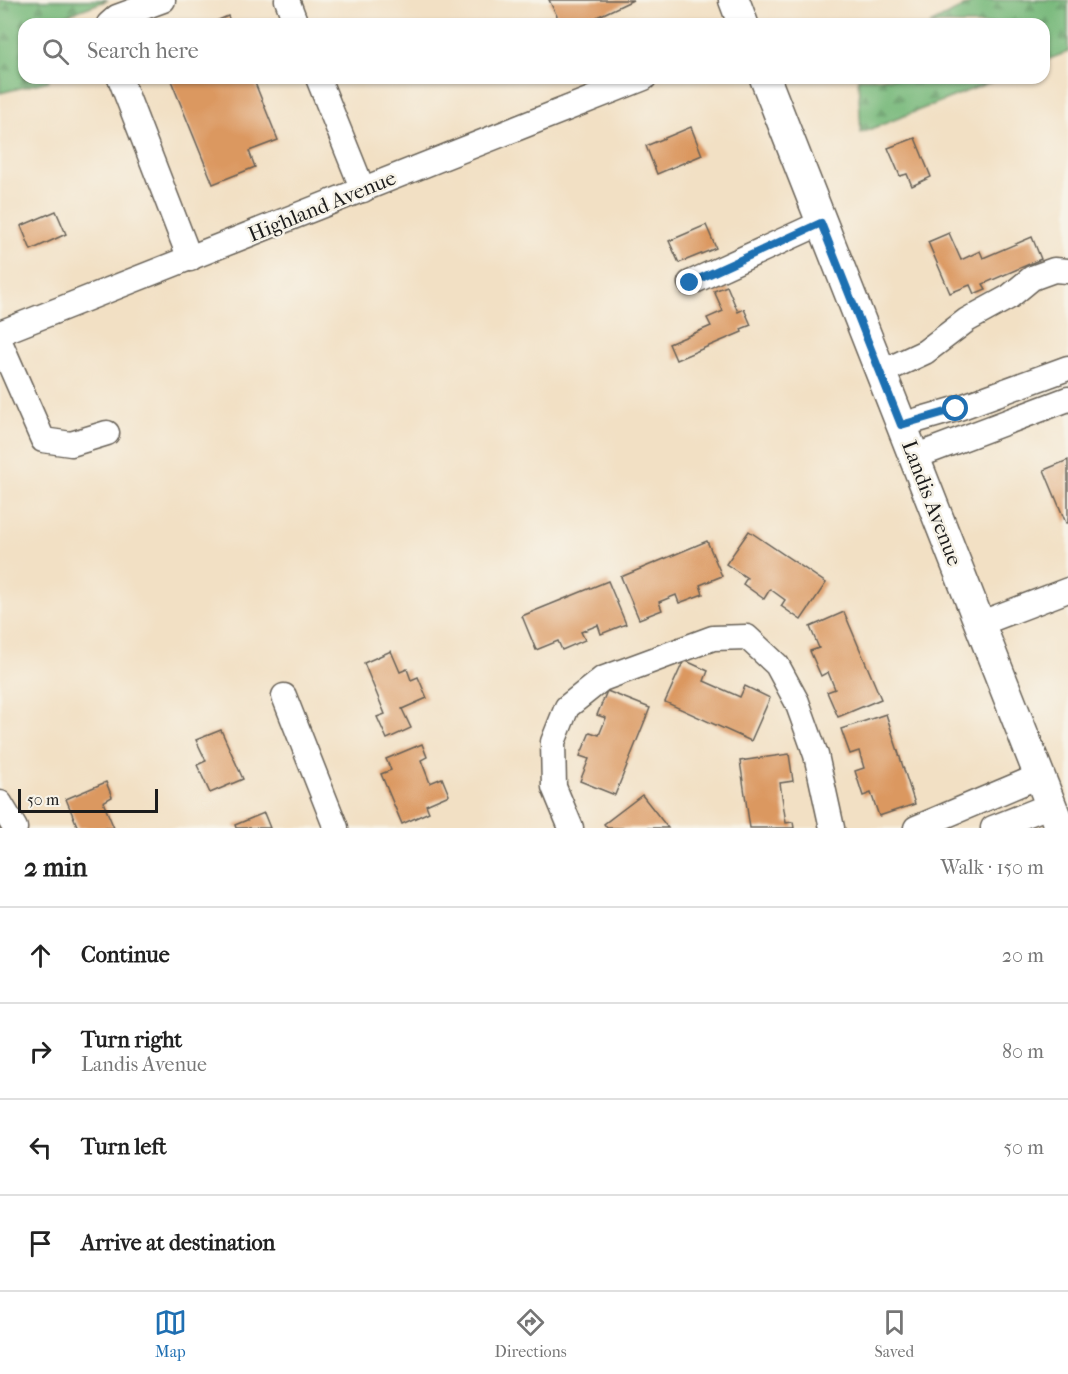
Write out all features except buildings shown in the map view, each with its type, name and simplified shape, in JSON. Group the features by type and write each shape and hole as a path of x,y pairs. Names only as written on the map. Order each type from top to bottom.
{"main road":[{"path":"734,0 741,18"},
{"name":"Landis Avenue","path":"767,84 1055,816"}],"street":[{"path":"116,18 163,0"},
{"path":"287,0 294,18"},
{"path":"122,84 190,259"},
{"path":"320,84 363,190"},
{"name":"Highland Avenue","path":"0,333 629,84"},
{"path":"690,283 821,223"},
{"path":"880,373 925,352 967,320 1009,297 1032,278 1054,270 1068,270"},
{"path":"0,342 43,440 71,444 107,433"},
{"path":"901,425 956,409 1068,368"},
{"path":"914,457 1068,399"},
{"path":"979,624 1068,590"},
{"path":"571,828 554,787 553,742 567,706 602,679 713,638 747,637 777,665 797,702 816,755 832,828"},
{"path":"284,696 336,828"},
{"path":"916,828 1039,776"},
{"path":"0,803 15,828"},
{"path":"993,828 1055,816"}],"green space":[{"path":"0,0 108,0 58,18 18,18 18,84 37,84 0,93"},
{"path":"977,0 1068,0 1068,52 1050,59 1050,18 942,18"},
{"path":"858,84 986,84 861,133"}],"route":[{"path":"690,283 821,223 901,425 956,409"}]}
